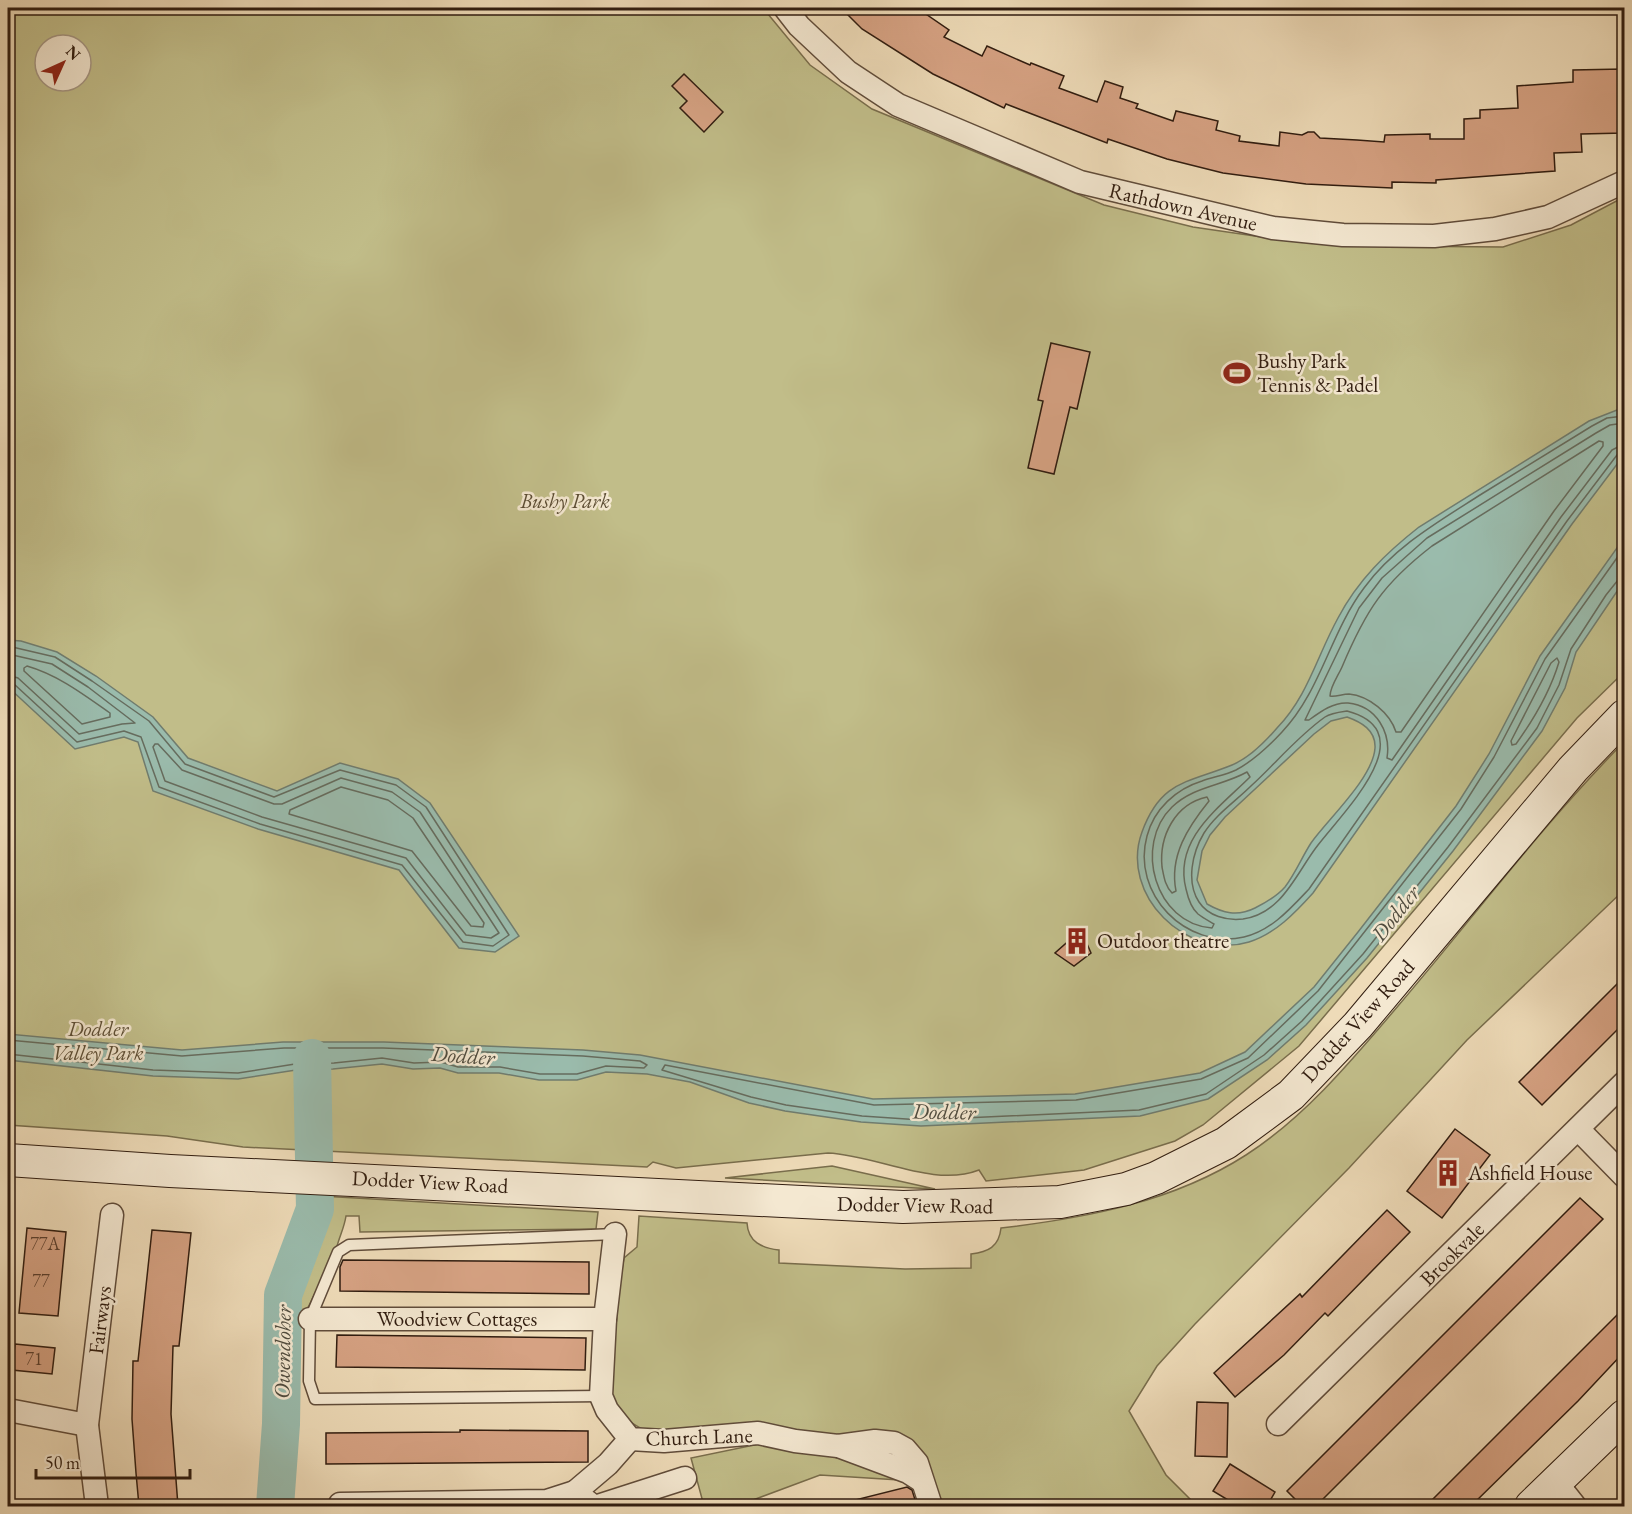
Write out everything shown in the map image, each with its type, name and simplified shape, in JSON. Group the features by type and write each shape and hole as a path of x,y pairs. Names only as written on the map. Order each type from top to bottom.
{"main road":[{"name":"Dodder View Road","path":"8,1160 170,1171 314,1176 903,1208 1060,1202 1093,1197 1156,1178 1205,1155 1269,1114 1310,1077 1379,1001 1567,776 1624,716"},
{"path":"1531,1506 1624,1416"}],"street":[{"name":"Rathdown Avenue","path":"785,8 799,26 848,72 898,105 1080,182 1273,228 1343,235 1434,236 1495,230 1548,217 1624,182"},
{"name":"Brookvale","path":"1278,1424 1624,1083"},
{"path":"1578,1130 1624,1176"},
{"name":"Fairways","path":"97,1506 87,1425 112,1215"},
{"path":"601,1396 604,1319 615,1234"},
{"name":"Woodview Cottages","path":"310,1319 604,1319"},
{"name":"Church Lane","path":"601,1396 607,1410 630,1439 664,1441 758,1433 795,1441 838,1446 875,1441 894,1443 905,1449 917,1463 931,1506"},
{"path":"8,1410 87,1425"},
{"path":"340,1504 547,1501 576,1492 608,1464 630,1439"},
{"path":"598,1506 685,1478"},
{"path":"1556,1482 1575,1506"},
{"path":"576,1492 593,1506"}],"lane":[{"path":"601,1396 315,1399 309,1381 310,1319 338,1252 349,1245 615,1234"}],"green space":[{"name":"Bushy Park","path":"8,8 763,8 810,65 872,109 1104,205 1193,227 1289,241 1388,246 1503,247 1571,225 1624,197 1624,672 1577,718 1299,1046 1203,1125 1175,1141 1084,1170 986,1181 979,1170 961,1175 924,1173 847,1155 828,1153 676,1168 653,1162 647,1167 243,1147 167,1136 8,1125"},
{"path":"1624,742 1624,890 1467,1040 1349,1168 1195,1324 1157,1366 1129,1411 1166,1475 1197,1506 939,1506 931,1482 820,1475 737,1506 704,1506 691,1458 764,1443 828,1438 651,1434 628,1420 617,1409 609,1380 612,1337 624,1258 637,1247 639,1216 747,1223 750,1235 757,1243 779,1250 779,1263 905,1269 971,1268 971,1254 983,1252 992,1247 998,1240 1001,1228 1097,1213 1189,1185 1218,1171 1268,1140 1327,1086 1398,1006 1565,805"},
{"path":"832,1166 935,1189 725,1178"},
{"path":"321,1196 598,1212 596,1229 360,1232 359,1216 346,1216 336,1250 303,1318 286,1296 316,1229"}],"water":[{"path":"1617,410 1624,410 1624,455 1572,524 1313,893 1276,928 1249,942 1226,945 1203,942 1182,932 1164,918 1149,900 1140,878 1137,856 1142,832 1158,802 1167,793 1189,780 1245,758 1288,716 1297,703 1331,632 1354,591 1395,547 1419,527 1589,421","holes":["1347,717 1362,724 1373,736 1375,748 1372,760 1367,772 1349,798 1311,843 1285,887 1263,904 1248,911 1224,912 1207,904 1197,880 1202,851 1210,835 1225,817 1314,734 1331,721"]},
{"name":"Dodder","path":"1624,538 1624,581 1576,652 1565,688 1542,731 1453,851 1367,958 1306,1025 1267,1060 1208,1099 1140,1116 921,1126 861,1122 785,1111 749,1103 690,1082 647,1074 606,1072 577,1080 539,1080 499,1073 458,1073 440,1068 413,1069 382,1064 296,1070 238,1079 153,1076 8,1060 8,1034 182,1050 283,1042 384,1042 583,1050 640,1055 873,1099 1075,1094 1200,1073 1245,1052 1314,987 1358,932 1456,806 1489,754 1540,656"},
{"path":"8,640 21,641 57,652 96,676 153,717 188,758 277,791 340,763 398,779 430,803 519,936 495,952 459,948 399,870 258,829 153,791 138,742 124,737 75,749 8,687"}],"building":[{"path":"841,8 917,8 949,30 944,37 982,56 987,46 1030,65 1031,63 1064,76 1059,88 1097,102 1105,81 1123,87 1120,98 1138,104 1136,108 1173,121 1176,111 1218,121 1216,130 1240,136 1239,141 1279,146 1280,132 1302,135 1314,132 1320,138 1384,142 1385,135 1430,134 1430,139 1464,139 1464,119 1480,118 1480,110 1518,108 1517,86 1573,82 1573,70 1623,69 1624,133 1581,134 1582,152 1554,153 1555,171 1436,180 1436,183 1392,182 1392,188 1306,184 1223,173 1167,159 1108,139 1107,143 1006,104 1004,108 933,74 862,29"},
{"path":"684,74 723,112 704,132 680,108 687,101 672,86"},
{"path":"1051,343 1090,352 1077,409 1070,407 1054,474 1028,468 1043,401 1038,400"},
{"name":"Outdoor theatre","path":"1081,930 1091,953 1074,966 1055,953"},
{"path":"1624,977 1624,1023 1542,1105 1519,1082"},
{"name":"Ashfield House","path":"1455,1129 1490,1155 1442,1218 1407,1191"},
{"path":"1580,1198 1603,1219 1316,1506 1302,1506 1287,1491"},
{"path":"1387,1210 1410,1232 1328,1316 1325,1313 1284,1355 1235,1397 1214,1373 1300,1294 1302,1297"},
{"path":"27,1228 66,1232 58,1316 19,1313"},
{"path":"152,1230 191,1233 179,1346 173,1346 171,1414 178,1506 139,1506 132,1419 133,1361 138,1361"},
{"path":"343,1260 589,1262 589,1294 340,1291 340,1267"},
{"path":"1624,1308 1624,1352 1578,1401 1471,1506 1426,1506"},
{"path":"337,1335 586,1338 585,1370 336,1367"},
{"path":"15,1344 55,1348 52,1374 12,1370"},
{"path":"1197,1402 1228,1403 1227,1457 1195,1456"},
{"path":"460,1430 588,1431 588,1462 326,1464 326,1433 460,1432"},
{"path":"1230,1464 1275,1492 1267,1506 1238,1506 1213,1491"},
{"path":"907,1487 912,1490 917,1506 855,1506 855,1500"}],"waterway":[{"name":"Owendoher","path":"275,1506 281,1424 283,1295 315,1209 312,1058"}],"place":[{"name":"Bushy Park Tennis & Padel","path":"1237,373"},
{"name":"Outdoor theatre","path":"1077,941"},
{"name":"Ashfield House","path":"1448,1173"}],"park label":[{"name":"Dodder Valley Park","path":"98,1041"}]}
